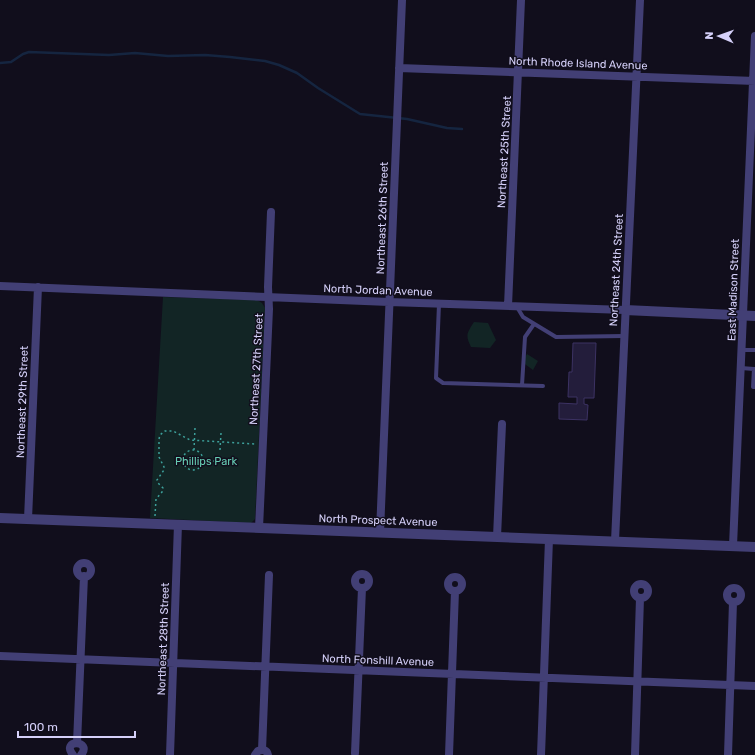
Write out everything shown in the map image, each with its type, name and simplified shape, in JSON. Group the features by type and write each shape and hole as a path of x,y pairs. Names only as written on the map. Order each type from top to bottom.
{"street":[{"name":"Northeast 26th Street","path":"380,532 402,0"},
{"name":"Northeast 25th Street","path":"508,306 521,0"},
{"name":"Northeast 24th Street","path":"615,541 640,0"},
{"name":"East Madison Street","path":"733,546 755,36"},
{"name":"North Rhode Island Avenue","path":"400,68 754,80"},
{"name":"Northeast 27th Street","path":"259,528 269,309 268,287 271,212"},
{"name":"North Jordan Avenue","path":"0,286 755,316"},
{"name":"Northeast 29th Street","path":"28,519 38,287"},
{"path":"497,537 502,424"},
{"name":"North Prospect Avenue","path":"0,518 755,547"},
{"name":"Northeast 28th Street","path":"170,755 178,524"},
{"path":"541,755 549,539"},
{"path":"76,743 84,576"},
{"path":"255,755 258,751 266,752 266,667 269,576"},
{"path":"355,754 362,588"},
{"path":"449,755 455,591"},
{"path":"634,755 640,598"},
{"path":"728,755 733,602"},
{"name":"North Fonshill Avenue","path":"0,656 755,686"},
{"path":"72,755 70,748 72,744 76,743 81,744 83,748 83,753 81,755"}],"lane":[{"path":"439,304 436,378 443,384 543,386"},
{"path":"516,306 523,317 556,337 624,336"},
{"path":"522,385 525,337 534,324"},
{"path":"741,350 755,349"},
{"path":"741,368 754,369 753,387 755,387"}],"path":[{"path":"194,450 195,428"},
{"path":"155,524 156,499 162,492 163,488 158,484 158,480 164,470 159,457 158,446 160,435 165,431 169,430 187,439 194,440 263,444"},
{"path":"220,450 221,433"},
{"path":"194,450 200,453 203,461 202,465 197,470 191,470 185,466 184,457 188,452 194,450"},
{"path":"203,461 215,461"}],"green space":[{"name":"Phillips Park","path":"163,297 257,300 262,303 265,308 255,519 251,523 150,518"},
{"path":"474,322 488,323 496,340 490,348 471,347 467,337"},
{"path":"527,354 538,361 533,370 522,362"}],"building":[{"path":"573,343 596,343 594,398 584,398 584,404 588,405 587,420 559,419 559,403 577,404 577,397 568,397 569,372 572,372"}],"waterway":[{"path":"0,63 11,62 29,52 109,55 135,53 168,56 205,55 265,61 297,73 360,114 407,119 447,128 462,129"}]}
